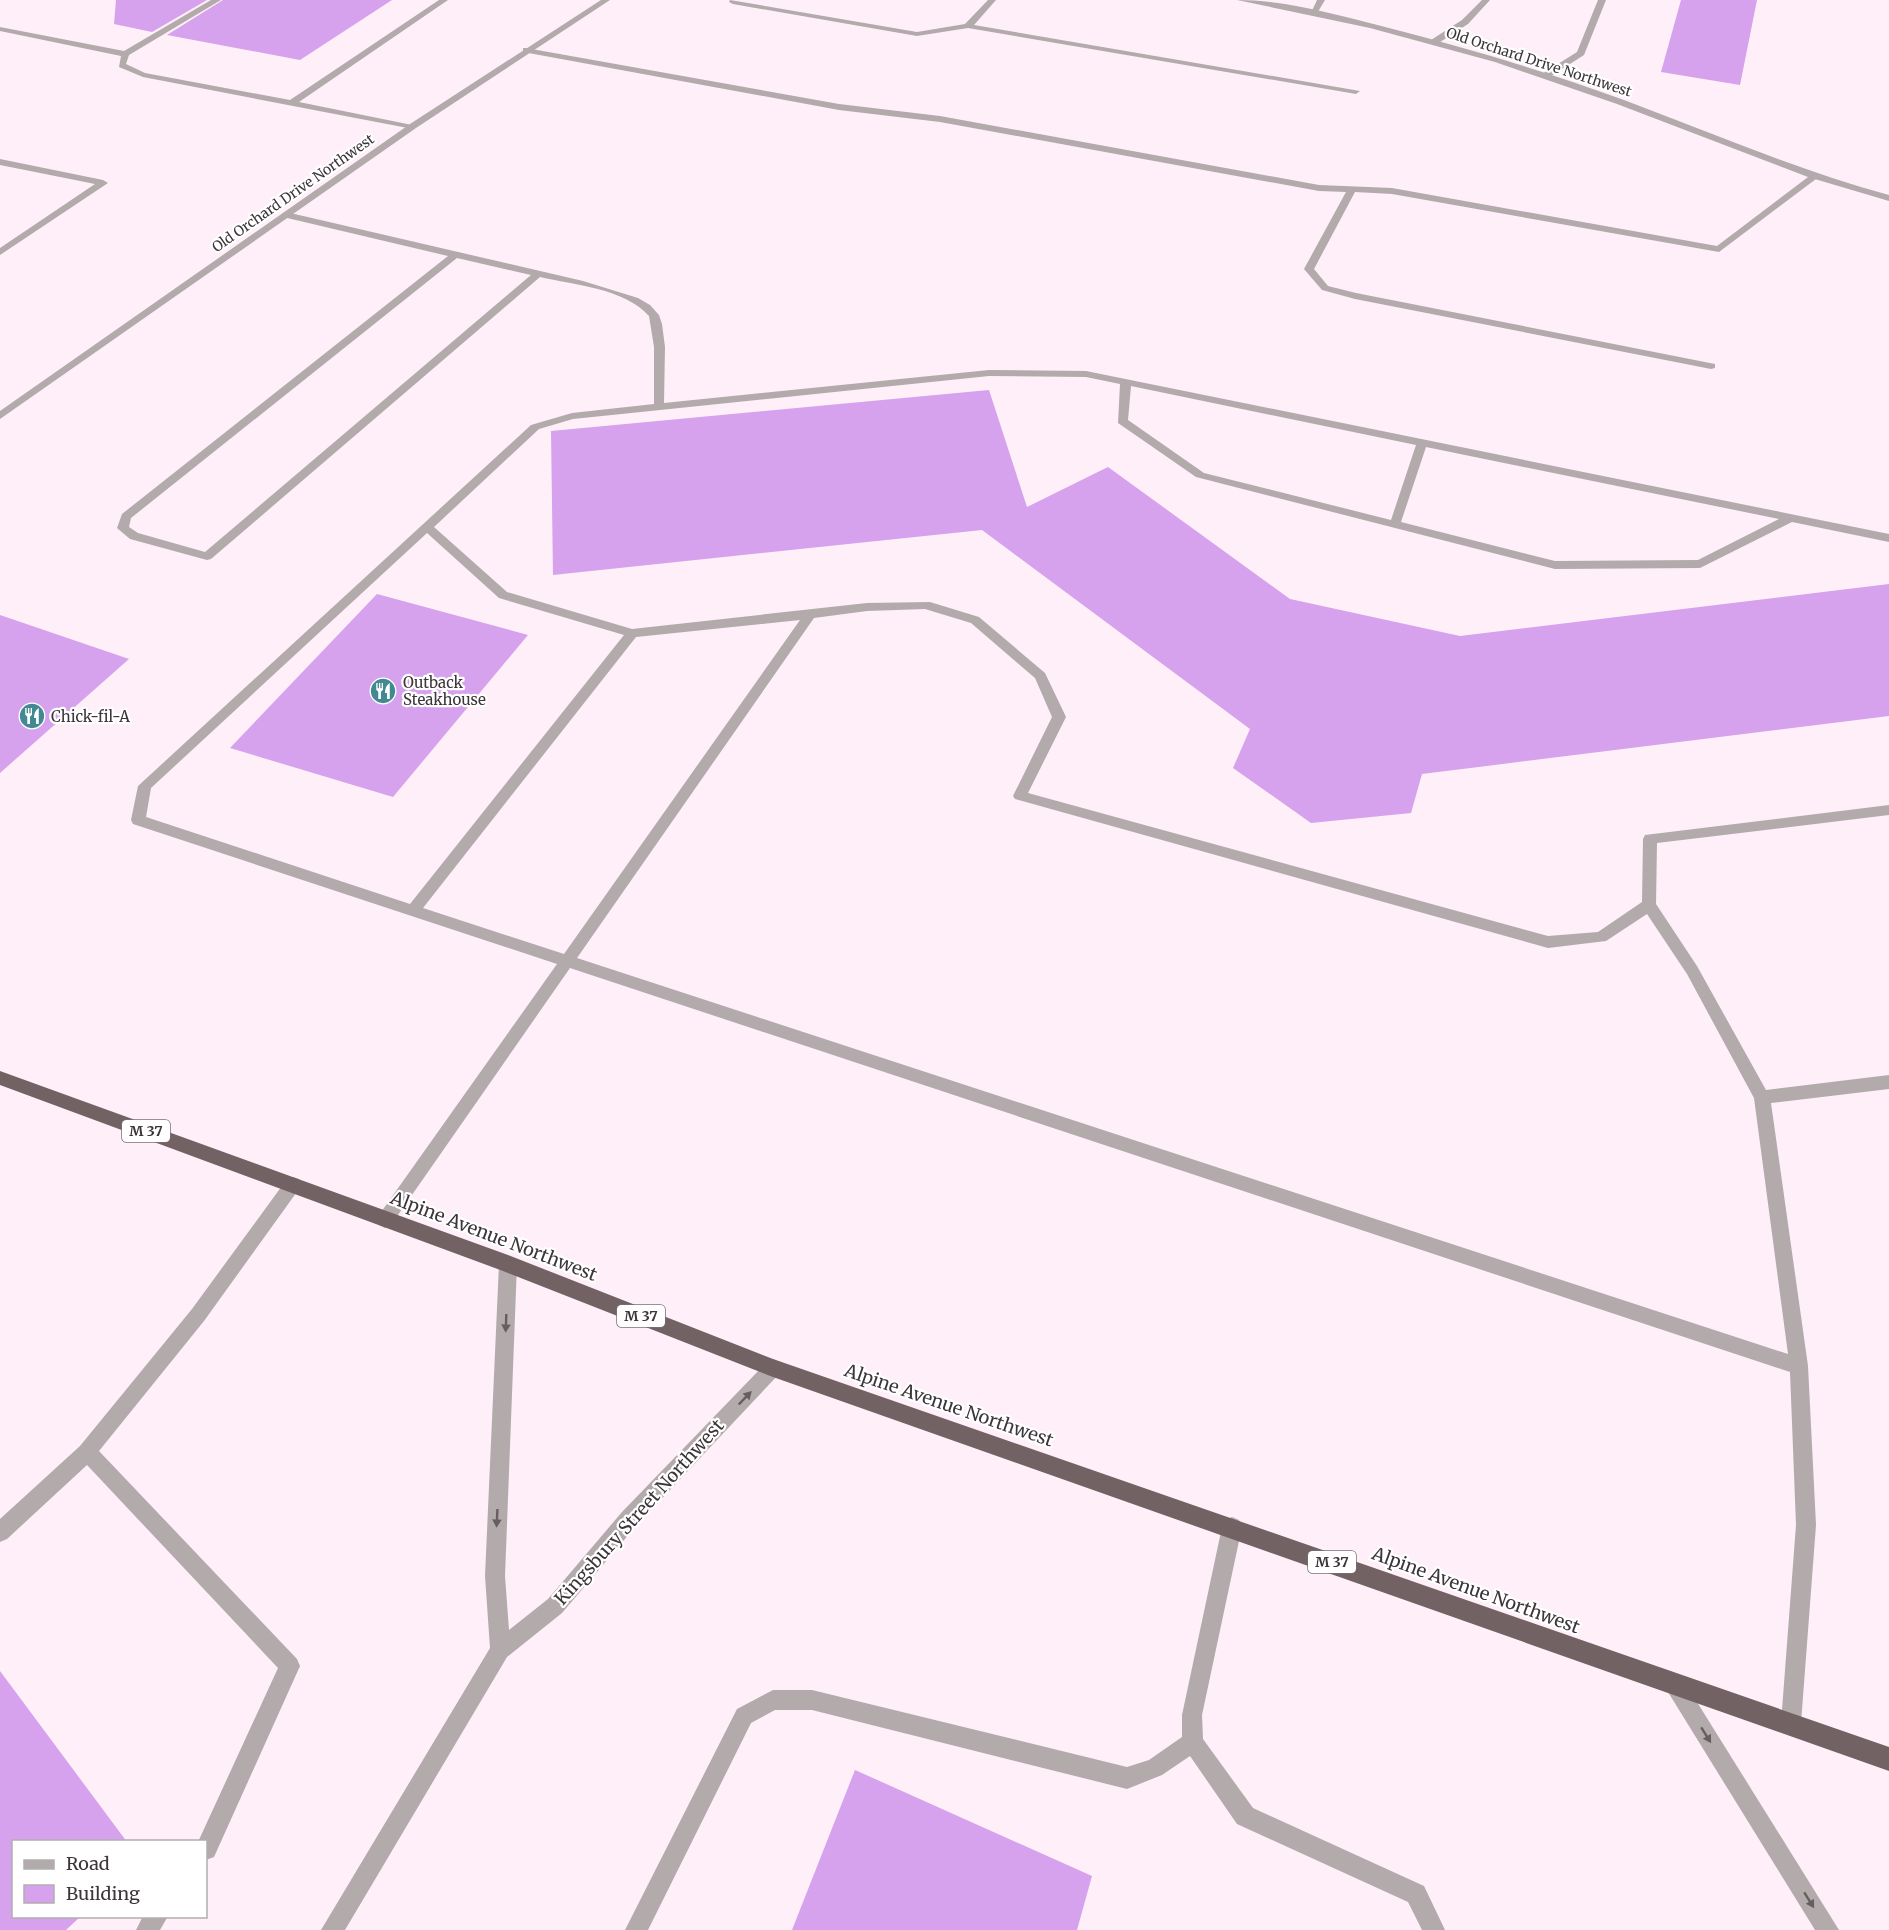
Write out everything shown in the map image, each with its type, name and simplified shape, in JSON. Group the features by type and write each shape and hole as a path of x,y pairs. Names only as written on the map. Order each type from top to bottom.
{"highway":[{"name":"Alpine Avenue Northwest","path":"0,1078 508,1264 773,1368 1233,1527 1889,1759"}],"street":[{"path":"0,29 125,54 217,0"},
{"path":"292,103 444,0"},
{"name":"Old Orchard Drive Northwest","path":"0,416 413,126 526,50 606,0"},
{"path":"968,26 992,0"},
{"name":"Old Orchard Drive Northwest","path":"1241,0 1360,22 1434,42 1583,88 1815,176 1852,189 1889,198"},
{"path":"1313,13 1321,0"},
{"path":"1434,42 1465,22 1486,0"},
{"path":"1545,76 1581,53 1602,0"},
{"path":"733,3 917,34 968,26 1356,91"},
{"path":"526,50 839,107 940,119 1319,188 1392,191 1719,249 1815,176"},
{"path":"125,54 122,65 143,75 413,126"},
{"path":"0,162 103,183 0,252"},
{"path":"1352,189 1309,269 1325,288 1355,296 1711,366"},
{"path":"286,215 601,288 637,300 654,315 659,346 659,407"},
{"path":"455,255 126,518 123,528 134,536 207,556 538,274"},
{"path":"1799,1366 138,820 145,786 535,427 572,416 989,373 1086,374 1889,538"},
{"path":"1126,382 1122,421 1200,474 1555,565 1700,564 1791,518"},
{"path":"1395,524 1422,443"},
{"path":"427,527 503,595 632,633 867,607 926,605 975,620 1040,676 1059,717 1020,795 1548,942 1601,937 1649,905"},
{"path":"385,1220 810,615"},
{"path":"412,911 632,633"},
{"path":"1791,1723 1806,1525 1799,1366 1762,1097 1692,970 1649,905 1650,839 1889,810"},
{"path":"1762,1097 1889,1082"},
{"path":"0,1532 87,1452 192,1324 293,1184"},
{"path":"500,1650 495,1576 508,1264"},
{"name":"Kingsbury Street Northwest","path":"332,1930 500,1650 555,1606 629,1519 773,1368"},
{"path":"87,1452 290,1666 207,1847"},
{"path":"1233,1527 1192,1715 1193,1742 1245,1816 1416,1894 1434,1930"},
{"path":"1675,1685 1828,1930"},
{"path":"636,1930 744,1716 773,1700 812,1700 1127,1778 1155,1768 1193,1742"},
{"path":"147,1930 156,1918"}],"building":[{"path":"116,0 207,0 152,32 114,24"},
{"path":"223,0 392,0 300,60 167,35"},
{"path":"1681,0 1757,0 1740,85 1661,72"},
{"path":"989,390 1027,507 1108,467 1290,599 1460,636 1889,584 1889,716 1422,774 1411,813 1311,823 1233,768 1250,729 982,530 553,575 551,431"},
{"name":"Outback Steakhouse","path":"377,594 528,635 393,797 230,748"},
{"name":"Chick-fil-A","path":"0,615 129,659 0,773"},
{"path":"0,1671 126,1840 12,1840 12,1918 79,1918 66,1930 0,1930"},
{"path":"855,1770 1092,1876 1077,1930 792,1930"}],"place":[{"name":"Outback Steakhouse","path":"383,691"},
{"name":"Chick-fil-A","path":"32,716"}]}
